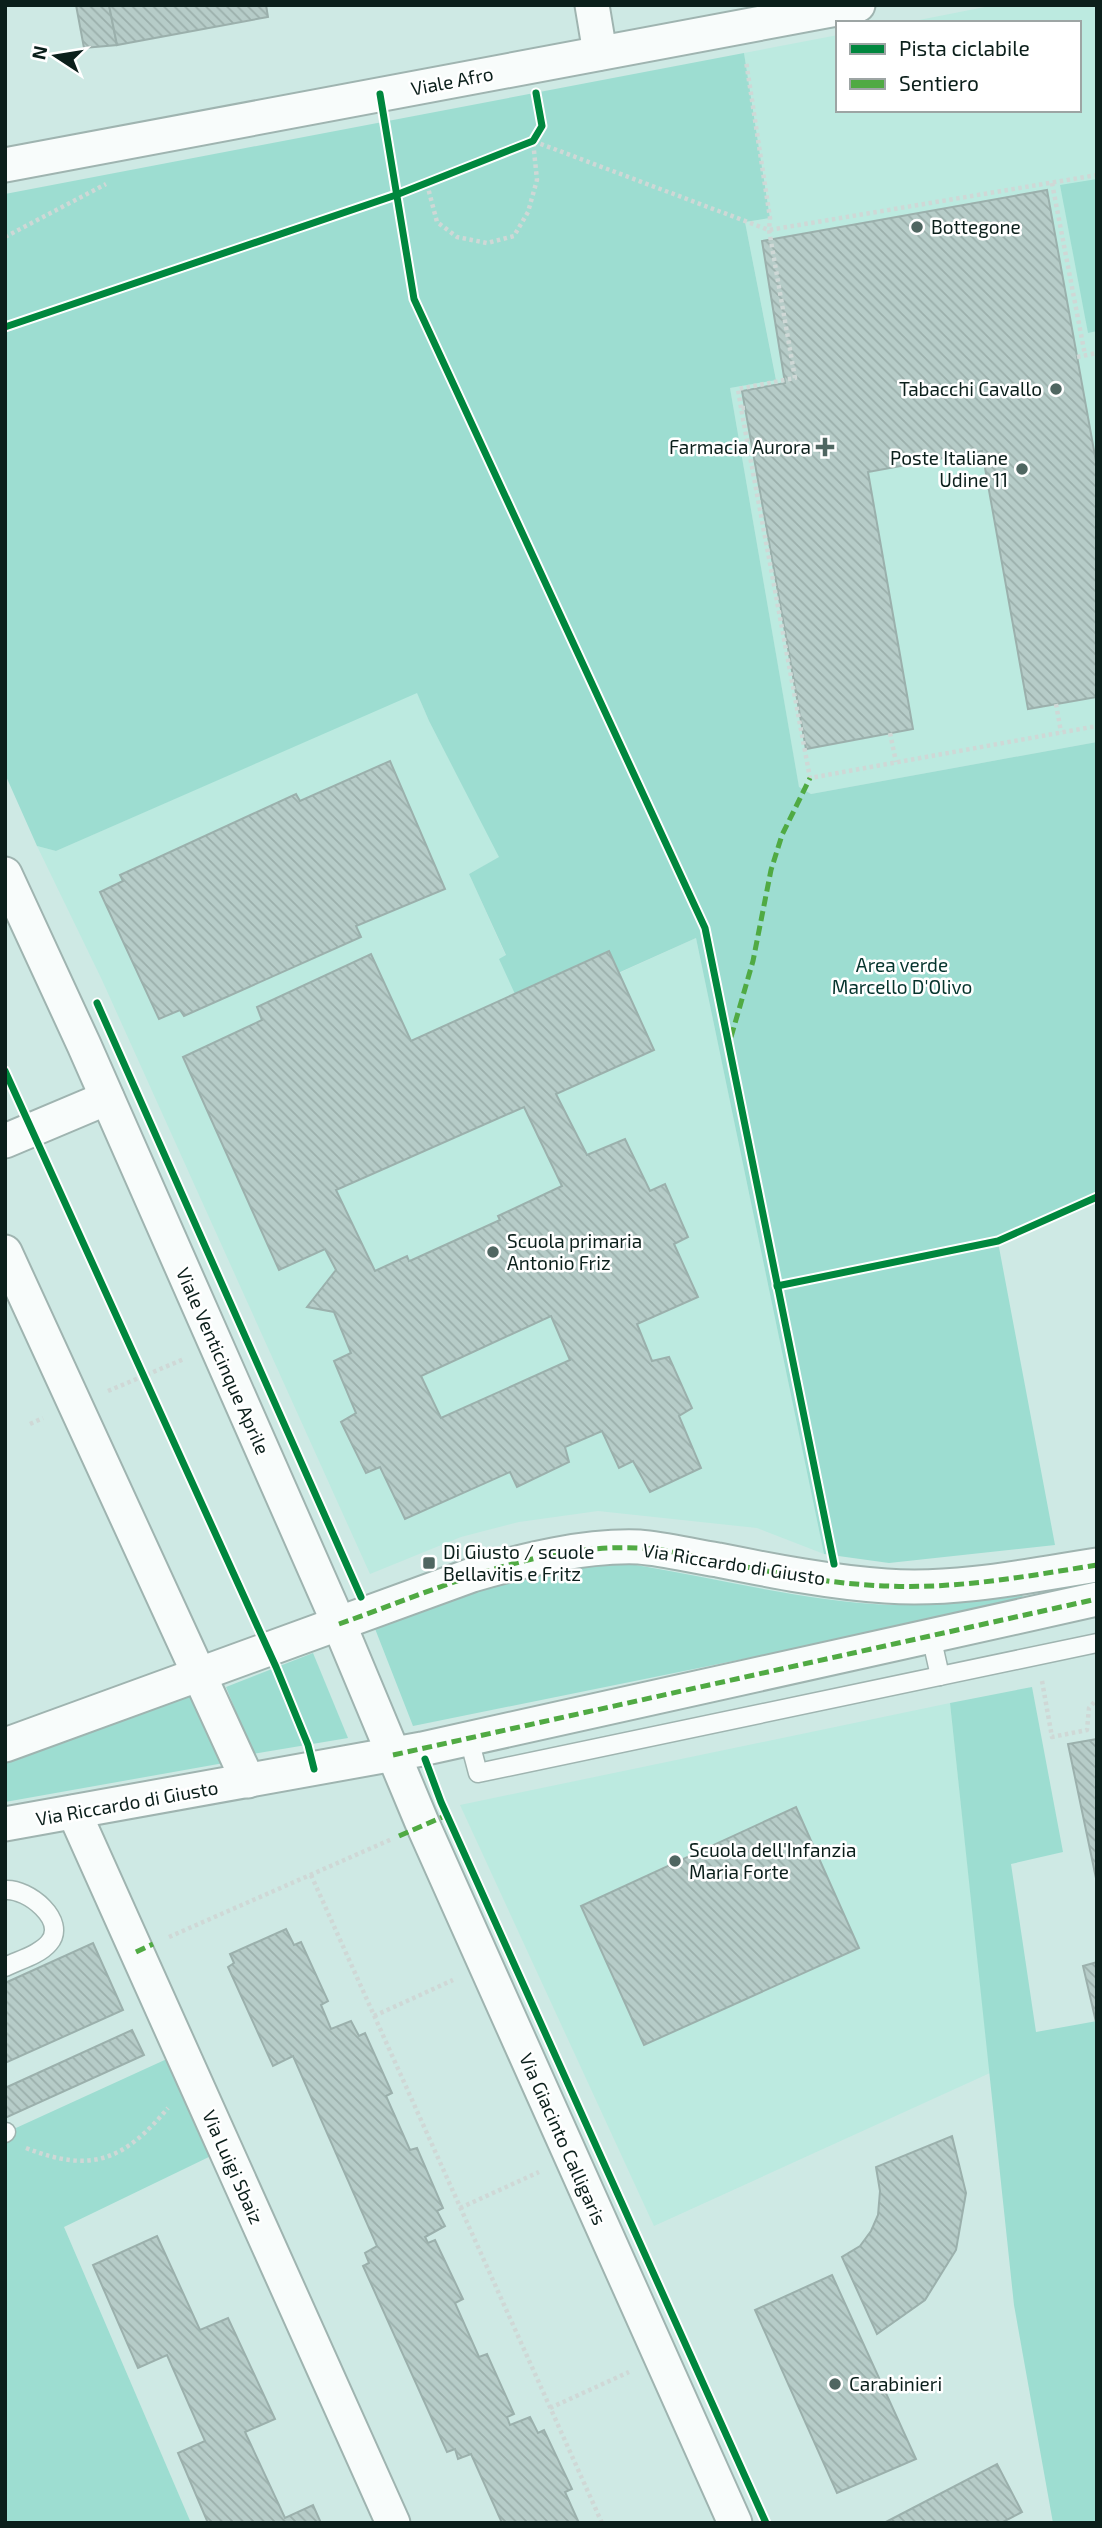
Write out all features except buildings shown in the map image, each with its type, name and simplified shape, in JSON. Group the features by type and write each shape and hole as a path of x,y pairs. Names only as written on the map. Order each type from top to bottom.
{"street":[{"path":"592,5 600,53"},
{"name":"Viale Afro","path":"5,165 858,5"},
{"name":"Viale Venticinque Aprile","path":"5,874 339,1624"},
{"path":"5,1141 107,1098"},
{"path":"5,1252 199,1676"},
{"name":"Via Riccardo di Giusto","path":"5,1745 505,1565 604,1548 640,1547 800,1576 887,1586 953,1585 1004,1580 1097,1565"},
{"name":"Via Riccardo di Giusto","path":"5,1824 393,1755 1097,1599"},
{"path":"339,1624 393,1755"},
{"name":"Via Riccardo di Giusto","path":"199,1676 248,1781"},
{"name":"Via Giacinto Calligaris","path":"393,1755 734,2523"},
{"name":"Via Luigi Sbaiz","path":"74,1811 393,2523"}],"lane":[{"path":"931,1636 940,1676"},
{"path":"470,1739 478,1773 1097,1643"},
{"path":"5,1890 12,1889 26,1894 38,1902 47,1913 54,1929 51,1941 41,1950 5,1967"}],"path":[{"path":"744,53 770,218 769,230 795,378 738,389 810,778 1097,726"},
{"path":"536,137 769,230 1097,175"},
{"path":"522,145 536,137"},
{"path":"427,184 437,222 457,237 486,243 514,236 528,212 537,180 536,137"},
{"path":"5,237 111,181 123,143"},
{"path":"416,187 439,179"},
{"path":"1052,183 1085,355"},
{"path":"1077,357 1095,353"},
{"path":"1056,704 1061,732"},
{"path":"890,733 896,762"},
{"path":"99,1395 189,1357"},
{"path":"138,1363 149,1388"},
{"path":"1042,1680 1052,1737 1087,1730 1089,1708 1097,1699"},
{"path":"165,1939 399,1836"},
{"path":"311,1875 602,2523"},
{"path":"374,2016 485,1965"},
{"path":"20,2146 65,2160 94,2161 116,2154 141,2138 175,2099 195,2082"},
{"path":"460,2208 571,2157"},
{"path":"551,2408 661,2358"}],"shaded area":[{"path":"995,5 1097,5 1097,742 811,794 799,788 730,388 776,379 745,222 770,218 744,53 836,35 836,112 1081,112 1081,21 914,21"},
{"name":"Scuola primaria Antonio Friz","path":"417,692 429,721 500,857 469,874 506,956 500,959 609,951 619,973 696,938 824,1554 757,1528 598,1511 519,1522 461,1537 370,1574 102,980 37,846 56,851"},
{"path":"950,1703 990,2073 654,2226 460,1805"}],"green space":[{"name":"Area verde Marcello D'Olivo","path":"744,53 770,218 745,222 776,380 730,388 799,787 811,794 1097,742 1097,1197 998,1242 1055,1545 889,1563 824,1554 696,938 618,973 608,952 515,994 499,959 506,955 469,874 499,857 417,693 56,851 37,846 5,774 5,194"},
{"path":"1097,179 1097,331 1088,333 1060,185"},
{"path":"609,1563 636,1565 857,1603 922,1604 1021,1591 1024,1602 413,1726 372,1621 542,1571"},
{"path":"313,1653 348,1738 253,1754 226,1687"},
{"path":"1032,1687 1063,1852 1011,1864 1036,2032 1097,2021 1097,2523 1053,2523 1014,2305 950,1703"},
{"path":"191,1694 224,1763 5,1802 5,1757"},
{"path":"169,2058 213,2155 64,2227 191,2523 5,2523 5,2133"}],"marked path":[{"path":"731,1037 753,961 771,870 782,835 810,778"},
{"path":"339,1624 497,1568 579,1551 620,1548 662,1550 832,1582 889,1586 967,1584 1097,1565"},
{"path":"393,1755 1097,1599"},
{"path":"399,1836 447,1815"},
{"path":"136,1952 153,1944"}],"cycle path":[{"path":"5,327 396,195 533,141 542,126 536,93"},
{"path":"380,94 414,299 705,928 834,1564"},
{"path":"97,1003 361,1597"},
{"path":"5,1071 276,1667 308,1745 314,1769"},
{"path":"777,1286 998,1241 1097,1197"},
{"path":"425,1759 441,1802 766,2523"}],"place":[{"name":"Bottegone","path":"917,227"},
{"name":"Tabacchi Cavallo","path":"1056,389"},
{"name":"Farmacia Aurora","path":"825,447"},
{"name":"Poste Italiane Udine 11","path":"1022,469"},
{"name":"Scuola primaria Antonio Friz","path":"493,1252"},
{"name":"Di Giusto / scuole Bellavitis e Fritz","path":"429,1563"},
{"name":"Scuola dell'Infanzia Maria Forte","path":"675,1861"},
{"name":"Carabinieri","path":"835,2384"}]}
